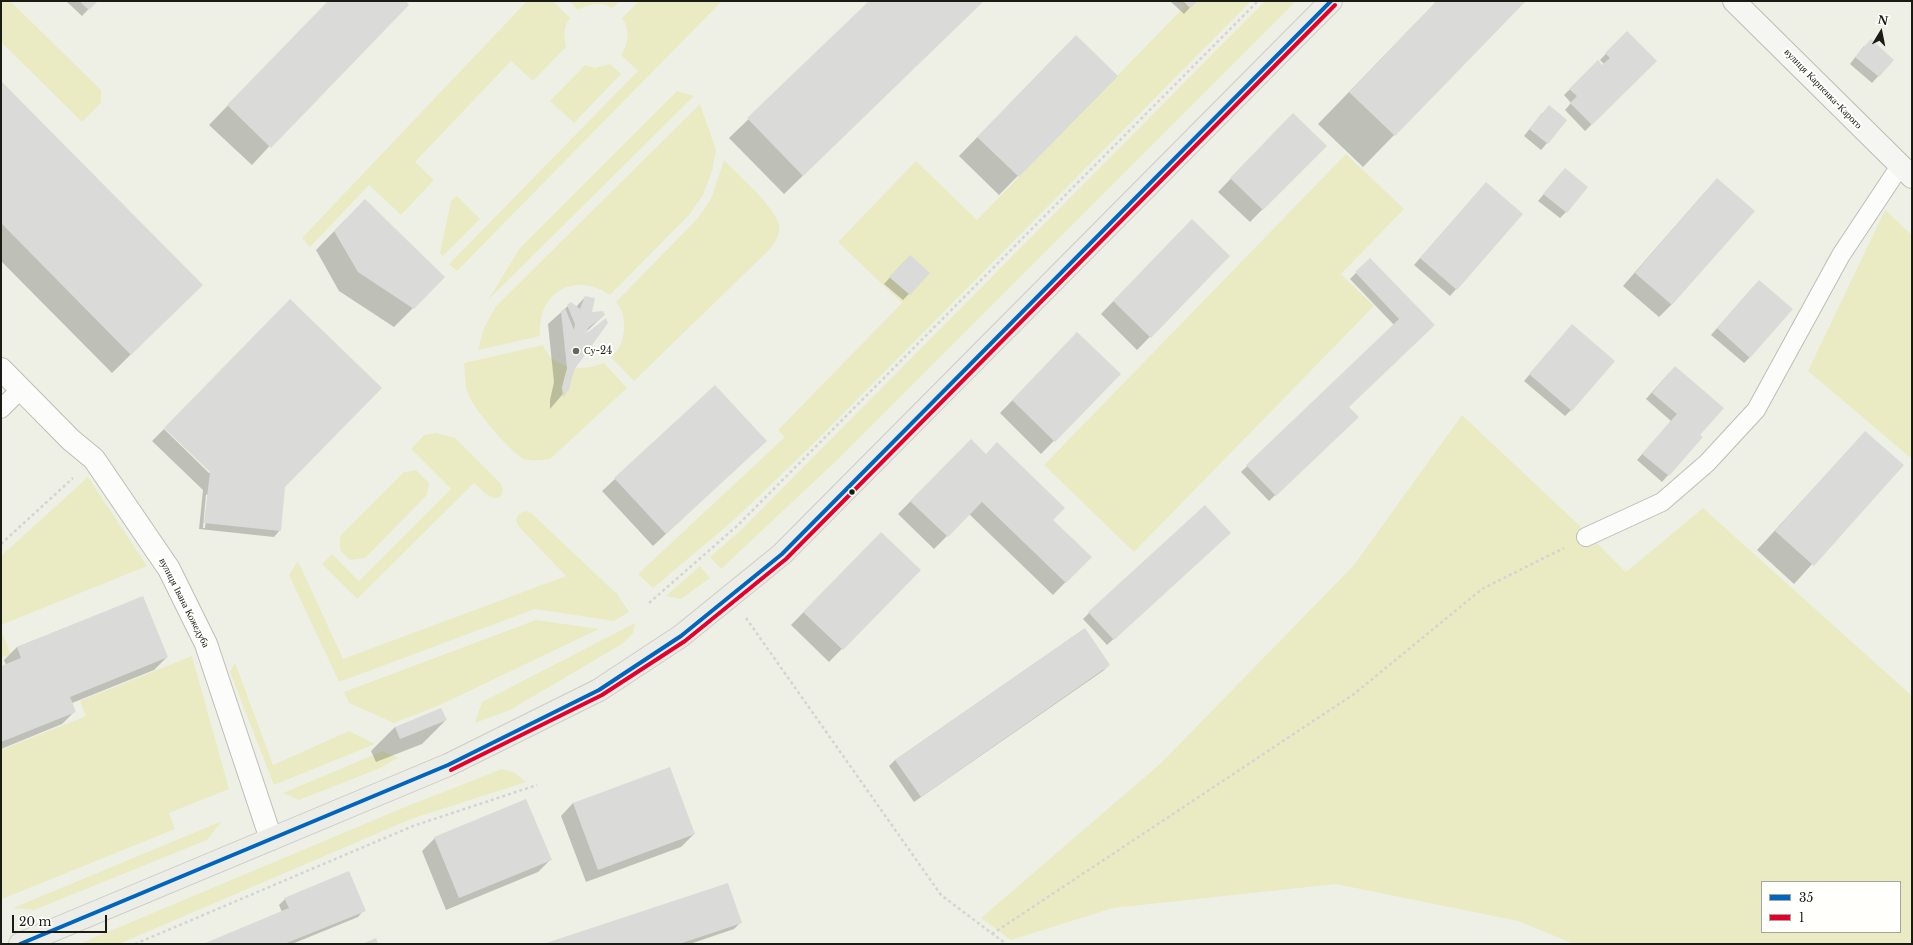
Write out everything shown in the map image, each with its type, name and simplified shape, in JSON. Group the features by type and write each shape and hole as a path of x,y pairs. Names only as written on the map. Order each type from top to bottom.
{"main road":[{"path":"20,944 448,766 599,690 681,636 782,554 1331,1"},
{"name":"вулиця Карпенка-Карого","path":"1734,1 1906,171"}],"street":[{"name":"вулиця Івана Кожедуба","path":"1,369 71,440 94,459 169,569 206,644 271,839"}],"lane":[{"path":"1586,537 1662,502 1707,463 1756,410 1841,254 1906,171"},
{"path":"1,409 21,389"}],"path":[{"path":"649,603 737,526 1258,1"},
{"path":"1,544 94,459"},
{"path":"992,934 1354,694 1482,589 1586,537"},
{"path":"731,596 941,895 1006,944"},
{"path":"135,944 412,826 537,785"}],"green space":[{"path":"1,1 10,1 101,90 101,103 82,122 1,42"},
{"path":"527,1 553,1 570,18 566,25 565,32 566,47 533,81 511,61 415,162 434,180 401,215 369,185 310,247 302,238"},
{"path":"569,1 620,1 612,8 595,4 578,10"},
{"path":"639,1 722,1 457,271 449,264 638,71 621,55 626,46 628,36 625,23 622,18"},
{"path":"1180,1 1251,1 815,442 733,521 653,588 638,574 785,437 778,430 902,303 838,242 916,161 977,220 1185,6"},
{"path":"1265,1 1296,1 835,462 721,569 710,557 740,531"},
{"path":"610,64 621,74 574,123 550,101 585,65 595,68"},
{"path":"677,91 694,96 488,300 520,248"},
{"path":"700,104 716,150 712,171 703,195 690,214 610,295 597,288 583,285 571,286 560,290 551,297 545,308 541,321 540,336 478,350 484,328 496,306"},
{"path":"1346,154 1404,209 1341,274 1374,306 1134,552 1044,465"},
{"path":"724,160 756,192 771,210 779,226 778,236 770,249 634,381 611,357 620,345 624,331 623,315 616,302 697,219 711,199"},
{"path":"457,196 480,219 443,256 440,253 451,201"},
{"path":"1885,210 1912,235 1912,459 1808,371"},
{"path":"543,345 554,360 569,367 587,368 604,363 627,388 550,459 528,460 522,458 508,446 483,417 470,398 465,381 464,363"},
{"path":"1462,415 1582,528 1626,572 1703,508 1912,696 1912,944 1574,944 1518,921 1336,884 1113,908 1011,940 981,918 1161,763 1354,565"},
{"path":"436,433 455,438 501,484 503,488 502,493 499,498 491,497 474,483 357,599 322,564 332,554 359,581 451,489 411,449 424,435"},
{"path":"416,470 429,483 427,495 365,558 350,560 340,550 340,536 404,472"},
{"path":"88,477 147,566 1,625 1,556"},
{"path":"526,511 531,513 617,594 629,612 614,621 535,609 339,682 289,575 298,561 343,659 566,576 519,527 517,517 520,513"},
{"path":"700,566 710,578 681,599 666,596"},
{"path":"536,620 599,629 440,705 394,723 349,703 344,692"},
{"path":"635,623 633,633 622,644 510,710 475,723 482,702"},
{"path":"1,630 11,654 1,658"},
{"path":"192,656 229,789 169,813 175,829 2,899 1,750 86,716 80,701"},
{"path":"235,663 273,765 349,731 375,744 274,785 230,672"},
{"path":"383,751 398,758 378,769 299,800 283,793"},
{"path":"502,769 515,773 526,782 411,819 119,944 79,944 405,807"},
{"path":"222,821 207,840 34,910 13,908"}],"building":[{"path":"79,1 98,1 89,10"},
{"path":"328,1 406,1 409,5 271,148 227,105"},
{"path":"869,1 984,1 803,176 747,118"},
{"path":"1183,1 1198,1 1190,8"},
{"path":"1437,1 1526,1 1395,136 1349,92"},
{"path":"1627,31 1657,61 1592,125 1570,103 1577,96 1569,89 1598,60 1602,65 1610,58 1605,53"},
{"path":"1076,35 1118,76 1019,177 977,137"},
{"path":"1871,39 1894,60 1879,77 1855,57"},
{"path":"1,81 203,285 131,355 1,223"},
{"path":"1549,105 1567,120 1548,144 1529,129"},
{"path":"1293,113 1327,146 1263,210 1230,178"},
{"path":"1565,168 1588,187 1567,213 1543,194"},
{"path":"1717,178 1755,211 1672,305 1635,273"},
{"path":"1486,182 1523,214 1457,290 1420,258"},
{"path":"365,199 445,277 414,309 358,272 334,231"},
{"path":"1192,219 1230,256 1151,338 1113,301"},
{"path":"910,255 930,273 910,295 889,277"},
{"path":"1370,258 1435,325 1349,407 1359,417 1276,496 1246,465 1399,319 1355,272"},
{"path":"1759,280 1793,309 1750,358 1717,328"},
{"name":"Су-24","path":"585,296 595,298 592,312 603,311 605,315 588,328 587,333 606,318 608,323 574,370 569,389 563,398 562,387 567,368 561,311 565,308 574,330 575,324 567,305 571,302 580,309"},
{"path":"290,299 382,388 285,487 281,531 204,523 210,472 164,428"},
{"path":"1572,324 1615,361 1572,411 1529,374"},
{"path":"1077,332 1121,374 1055,442 1012,400"},
{"path":"1675,366 1724,408 1700,435 1703,437 1669,476 1642,454 1677,414 1652,393"},
{"path":"715,385 767,441 666,534 614,478"},
{"path":"1865,431 1904,465 1814,566 1775,531"},
{"path":"971,439 986,454 997,442 1065,508 1053,520 1092,557 1066,583 982,502 948,537 910,501"},
{"path":"1205,505 1231,533 1114,640 1088,612"},
{"path":"881,532 921,570 843,650 803,612"},
{"path":"143,596 168,657 70,697 76,712 1,742 1,666 21,658 17,647"},
{"path":"1085,628 1110,665 921,797 895,760"},
{"path":"441,708 447,720 400,739 395,727"},
{"path":"670,767 695,834 598,870 573,803"},
{"path":"526,799 552,860 459,898 434,837"},
{"path":"349,871 366,911 284,944 203,944 289,908 284,898"},
{"path":"728,883 742,923 679,944 543,944"},
{"path":"376,938 378,944 362,944"}],"transit line":[{"name":"35","path":"20,944 448,765 599,690 681,636 782,554 1331,1"},
{"name":"1","path":"451,770 602,695 685,641 786,559 1335,5"}],"place":[{"name":"Су-24","path":"576,351"}]}
